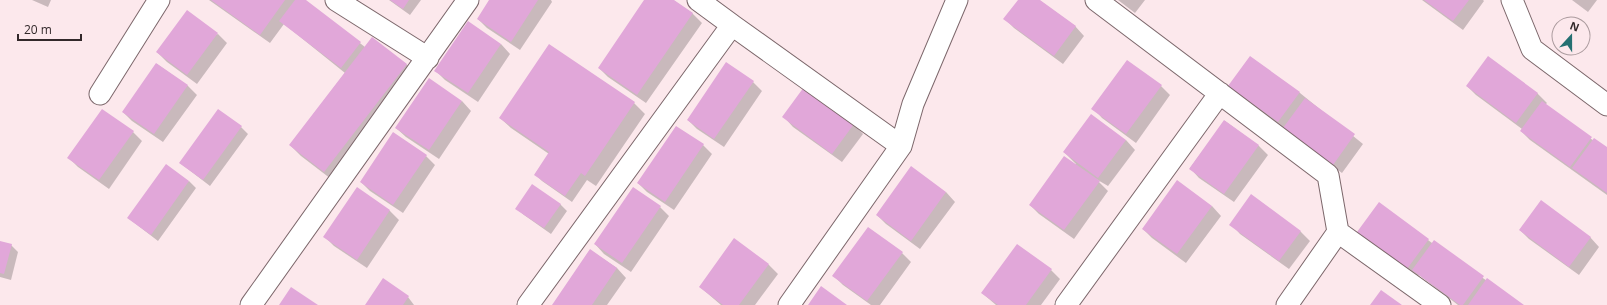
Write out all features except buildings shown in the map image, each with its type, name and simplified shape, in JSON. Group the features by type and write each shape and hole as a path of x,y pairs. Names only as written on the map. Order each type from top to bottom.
{"street":[{"path":"100,94 159,0"},
{"path":"336,0 428,58"},
{"path":"251,305 468,0"},
{"path":"698,0 901,146"},
{"path":"788,305 901,146 912,104 957,0"},
{"path":"1096,0 1328,175 1338,232 1440,305"},
{"path":"1512,0 1532,49 1607,105"},
{"path":"528,305 732,25"},
{"path":"1066,305 1220,93"},
{"path":"1287,305 1338,232"}]}
